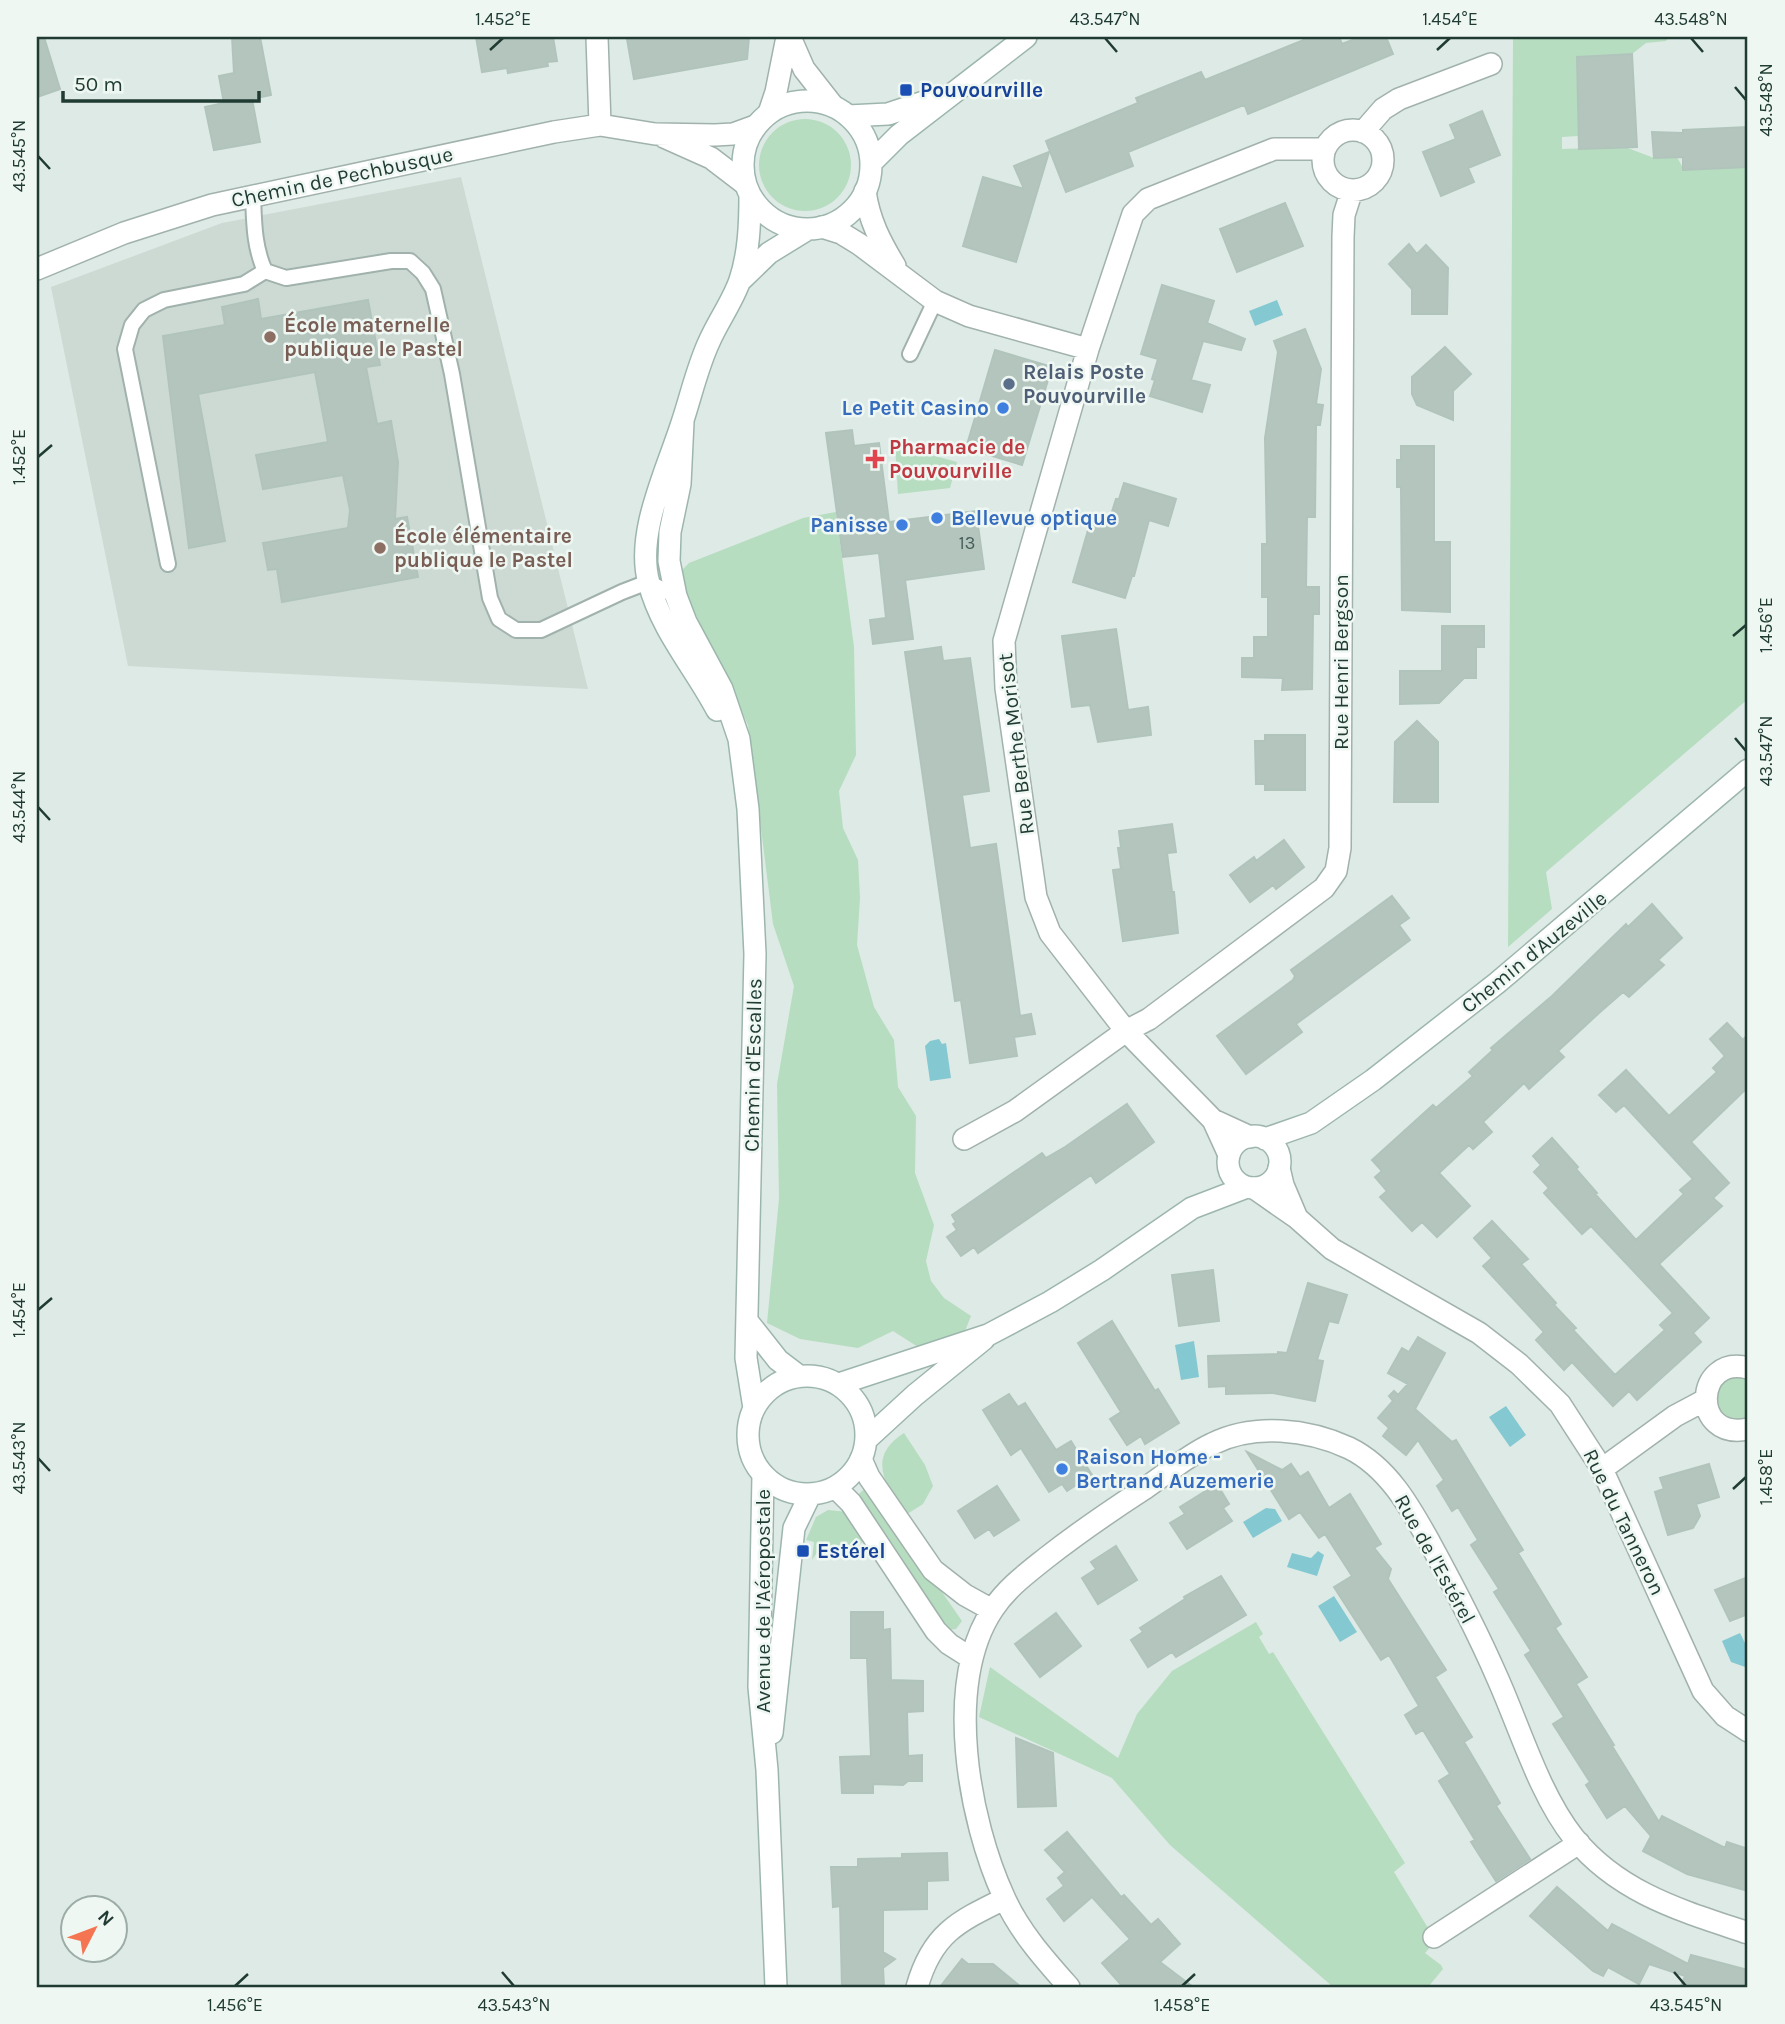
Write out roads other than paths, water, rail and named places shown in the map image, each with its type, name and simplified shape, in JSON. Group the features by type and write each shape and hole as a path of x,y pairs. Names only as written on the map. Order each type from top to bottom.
{"street":[{"path":"597,37 600,125"},
{"path":"789,37 804,69 840,111 860,129 868,145 871,163 870,177 858,204 848,214 815,228"},
{"path":"789,37 776,92 746,144 744,154 743,164 748,189 768,216 780,223 841,233 934,301 969,316 1088,349 1133,214 1148,199 1274,149 1325,149"},
{"path":"871,163 899,135 1026,37"},
{"path":"1363,132 1382,109 1399,99 1491,64"},
{"path":"762,120 793,102 807,101 840,111 888,114 954,92"},
{"name":"Chemin de Pechbusque","path":"37,268 148,225 212,205 554,132 600,125 655,134 733,134 762,120"},
{"path":"1345,131 1363,132 1371,136 1382,152 1381,170 1369,185 1352,190 1342,188 1328,176 1324,167 1325,149 1337,135 1345,131"},
{"name":"Chemin de Pechbusque","path":"655,134 711,158 748,189"},
{"name":"Chemin d'Escalles","path":"748,189 748,239 740,281 702,356 692,384 683,422 660,482 648,536 646,559 648,582 665,624 707,691 723,723 748,809"},
{"name":"Rue Henri Bergson","path":"964,1139 1015,1111 1126,1031 1149,1019 1324,888 1336,872 1340,848 1343,237 1344,215 1352,190"},
{"path":"865,191 876,234 901,277"},
{"name":"Chemin d'Escalles","path":"740,281 769,253 815,228"},
{"name":"Rue Berthe Morisot","path":"1088,349 1004,641 1006,688 1036,897 1050,933 1126,1031 1213,1120 1229,1160"},
{"name":"Chemin d'Escalles","path":"683,422 680,484 670,532 669,561 676,596 686,622 722,689 735,726 748,809 755,954 746,1358 754,1408"},
{"name":"Chemin d'Auzeville","path":"864,1449 915,1395 988,1335 1092,1277 1192,1208 1269,1183 1279,1165 1311,1123 1373,1080 1497,983 1748,770"},
{"name":"Rue Berthe Morisot","path":"1213,1120 1257,1138"},
{"name":"Chemin d'Auzeville","path":"1192,1208 1229,1160 1240,1140 1311,1123"},
{"path":"1257,1138 1273,1144 1279,1165"},
{"path":"1229,1160 1235,1179 1251,1187"},
{"name":"Rue du Tanneron","path":"1279,1165 1283,1185 1297,1219"},
{"name":"Rue du Tanneron","path":"1251,1187 1297,1219 1332,1249 1479,1333 1519,1364 1560,1404 1602,1469 1703,1691 1725,1716 1748,1731"},
{"path":"748,1322 778,1360 799,1376"},
{"name":"Chemin d'Auzeville","path":"839,1384 988,1335"},
{"path":"1748,1368 1733,1367 1722,1371 1712,1379 1705,1400 1716,1423 1726,1429 1748,1429"},
{"path":"864,1449 850,1477 836,1488 810,1495 793,1493 776,1486 762,1475 754,1462 748,1432 754,1408 768,1389 799,1376 818,1376 839,1384 857,1402 865,1420 864,1449 869,1477 933,1570 965,1595 992,1610"},
{"path":"1602,1469 1675,1416 1705,1400"},
{"name":"Rue de l'Estérel","path":"1069,1987 1033,1945 1004,1899 972,1798 964,1739 971,1658 979,1634 992,1610 1012,1585 1082,1530 1209,1445 1235,1434 1266,1431 1324,1438 1353,1450 1376,1466 1395,1486 1451,1581 1491,1663 1550,1798 1579,1843 1628,1885 1664,1905 1748,1933"},
{"name":"Avenue de l'Aéropostale","path":"762,1475 759,1687 767,1770 776,1987"},
{"path":"836,1488 852,1503 936,1631 949,1644 971,1658"},
{"name":"Avenue de l'Aéropostale","path":"767,1770 794,1528 810,1495"},
{"path":"1434,1937 1579,1843"},
{"path":"917,1987 926,1958 941,1939 967,1917 1004,1899"}],"lane":[{"path":"253,196 255,234 259,258 265,271 286,278 391,261 410,261 423,273 433,289 452,374 489,598 499,619 516,630 541,631 648,582 676,596"},
{"path":"168,564 125,349 132,325 144,310 163,300 244,284 265,271"},
{"path":"910,354 934,301"}],"water":[{"path":"1277,300 1283,315 1255,326 1249,311"},
{"path":"939,1039 942,1044 946,1043 951,1078 930,1081 925,1046 930,1041"},
{"path":"1194,1341 1199,1377 1181,1380 1175,1345"},
{"path":"1506,1406 1526,1435 1510,1447 1489,1417"},
{"path":"1266,1508 1275,1509 1282,1521 1253,1538 1243,1522"},
{"path":"1318,1551 1324,1555 1317,1576 1287,1567 1292,1553 1311,1558"},
{"path":"1334,1596 1357,1632 1340,1642 1318,1606"},
{"path":"1740,1633 1748,1649 1748,1668 1731,1662 1722,1641"}],"place":[{"name":"Pouvourville","path":"906,90"},
{"name":"École maternelle publique le Pastel","path":"270,337"},
{"name":"Relais Poste Pouvourville","path":"1009,384"},
{"name":"Le Petit Casino","path":"1003,408"},
{"name":"Pharmacie de Pouvourville","path":"875,459"},
{"name":"Bellevue optique","path":"937,518"},
{"name":"Panisse","path":"902,525"},
{"name":"École élémentaire publique le Pastel","path":"380,548"},
{"name":"Raison Home - Bertrand Auzemerie","path":"1062,1469"},
{"name":"Estérel","path":"803,1551"}]}
